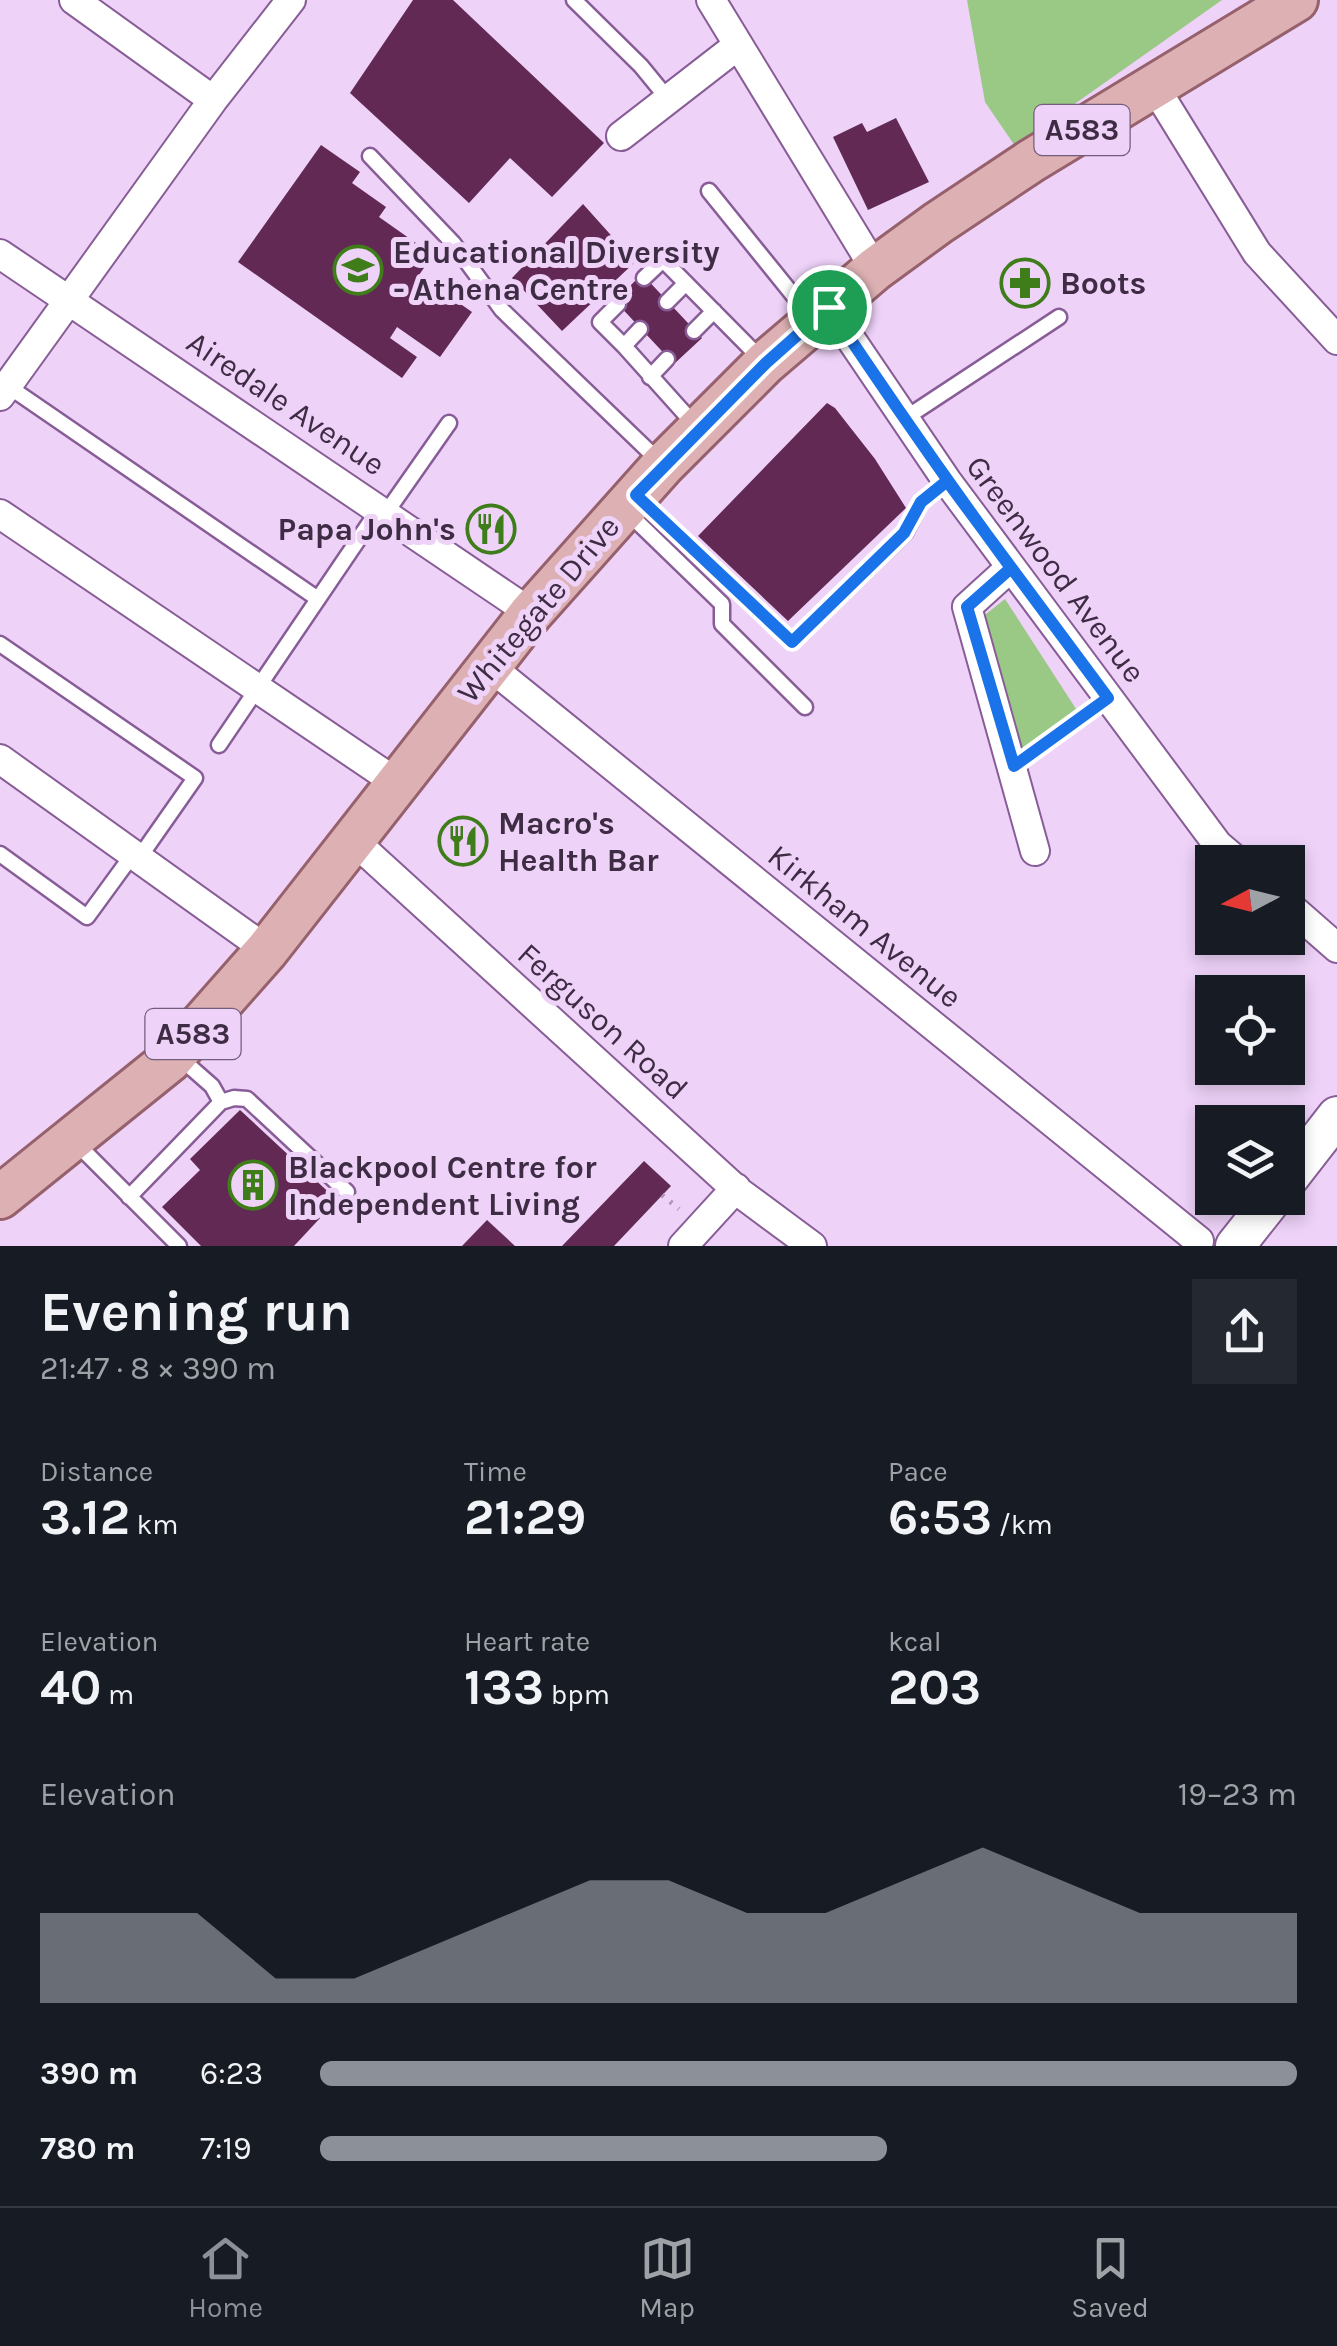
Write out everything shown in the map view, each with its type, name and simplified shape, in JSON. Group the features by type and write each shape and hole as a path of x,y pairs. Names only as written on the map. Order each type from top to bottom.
{"main road":[{"name":"Whitegate Drive","path":"0,1197 74,1141 176,1054 267,950 531,613 641,489 766,363 875,269 1031,161 1292,2"},
{"path":"1305,1157 1337,1116"},
{"path":"1217,1243 1252,1215"}],"street":[{"path":"74,0 212,100"},
{"path":"2,387 212,100 291,0"},
{"path":"711,0 875,269"},
{"path":"621,136 738,46"},
{"path":"1154,86 1257,253 1337,340"},
{"name":"Airedale Avenue","path":"0,254 531,613"},
{"name":"Greenwood Avenue","path":"822,314 1219,845"},
{"path":"0,514 397,783"},
{"path":"1011,568 967,607 1035,851"},
{"name":"Kirkham Avenue","path":"488,664 1217,1243"},
{"path":"0,759 267,950"},
{"name":"Ferguson Road","path":"354,840 736,1188 812,1246"},
{"path":"1305,920 1337,948"},
{"path":"683,1246 736,1188"}],"lane":[{"path":"574,0 668,98"},
{"path":"370,156 453,242 641,489 722,604 722,624 805,707"},
{"path":"708,191 822,314"},
{"path":"644,278 663,260 766,363"},
{"path":"667,302 686,283"},
{"path":"618,304 600,322 699,429"},
{"path":"694,331 714,311"},
{"path":"904,420 1059,317"},
{"path":"624,346 640,329"},
{"path":"650,377 667,359"},
{"path":"2,387 318,599"},
{"path":"219,745 318,599 449,424"},
{"path":"641,489 792,642 904,533 921,502 947,481"},
{"path":"0,644 195,778 87,917 0,854"},
{"path":"176,1054 212,1086 221,1102"},
{"path":"129,1197 221,1102 248,1098 347,1192"},
{"path":"74,1141 179,1246"}],"path":[{"path":"1014,766 1108,698"}],"green space":[{"path":"967,0 1222,0 1015,146 985,102"},
{"path":"1005,599 1078,712 1017,752 981,618"}],"building":[{"path":"413,0 453,0 604,143 552,197 510,158 469,203 350,93"},
{"path":"896,118 929,182 868,210 833,137 862,123 867,132"},
{"name":"Educational Diversity - Athena Centre","path":"321,145 360,172 352,183 386,207 379,217 433,255 419,275 472,312 440,357 397,327 390,338 417,357 402,378 238,262"},
{"path":"583,204 635,262 562,331 512,278"},
{"path":"642,274 702,338 674,364 615,301"},
{"path":"827,403 875,459 906,508 788,621 698,536"},
{"name":"Blackpool Centre for Independent Living","path":"240,1110 337,1200 294,1246 201,1246 162,1207 200,1170 190,1159"},
{"path":"644,1161 671,1186 614,1246 562,1246"},
{"path":"487,1220 515,1246 462,1246"}],"place":[{"name":"Educational Diversity - Athena Centre","path":"358,270"},
{"name":"Boots","path":"1025,283"},
{"name":"Papa John's","path":"491,529"},
{"name":"Macro's Health Bar","path":"463,841"},
{"name":"Blackpool Centre for Independent Living","path":"253,1185"}],"route":[{"path":"829,307 766,363 636,495 792,642 904,533 921,502 947,481 1108,698 1014,766 967,607 1011,568 947,481 904,420 829,307"}]}
